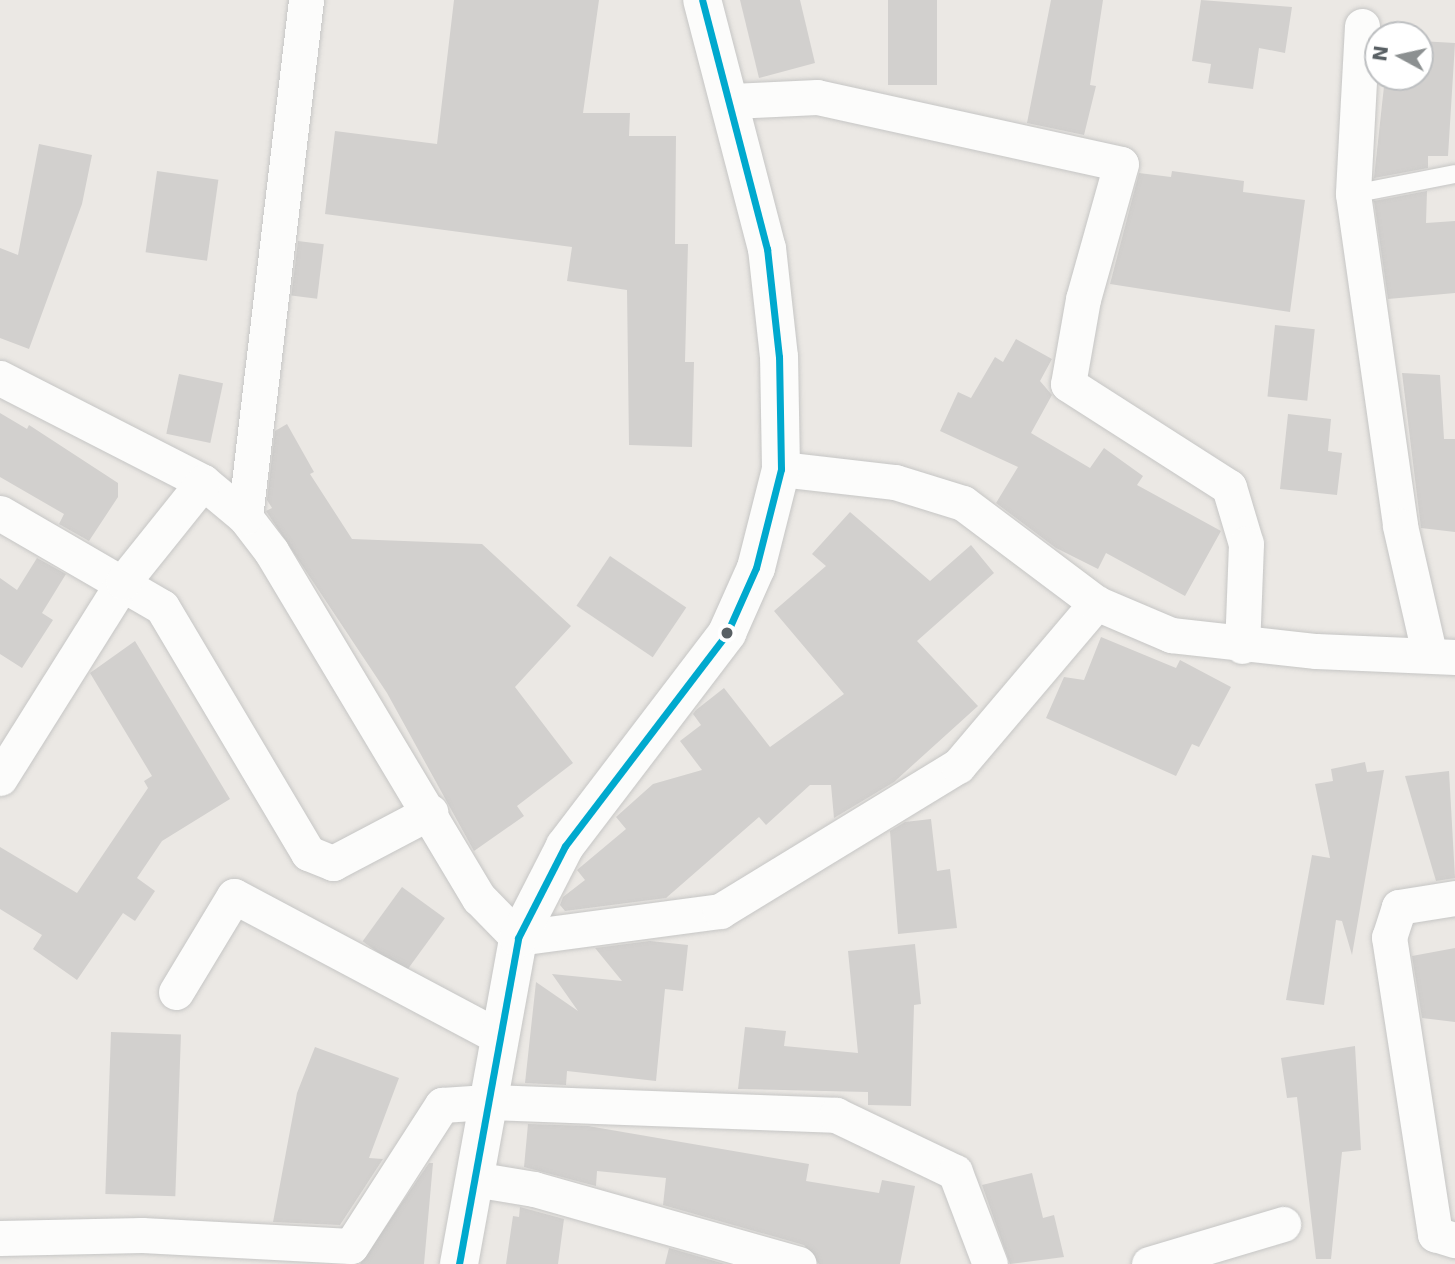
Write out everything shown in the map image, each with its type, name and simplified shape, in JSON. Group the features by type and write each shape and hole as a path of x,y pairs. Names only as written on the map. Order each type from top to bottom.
{"street":[{"path":"245,517 306,0"},
{"path":"460,1264 518,938 565,846 727,633 756,568 781,469 779,357 767,249 732,101 702,0"},
{"path":"781,469 895,482 963,503 1096,603 1171,635 1242,646 1442,655 1400,526 1353,194 1362,26"},
{"path":"732,101 817,97 1121,164 1083,299 1068,384 1229,487 1246,544 1242,646"},
{"path":"0,378 203,482 245,517 271,551 430,812 479,898 518,938"},
{"path":"0,778 122,582 203,482"},
{"path":"0,513 162,607 308,853 332,863 430,812"},
{"path":"518,938 720,911 958,766 1096,603"},
{"path":"176,992 234,896 499,1037"},
{"path":"1455,898 1399,906 1389,937 1435,1234 1455,1240"},
{"path":"19,1247 142,1235 346,1255 442,1105 487,1102 836,1115 955,1171 990,1264"},
{"path":"474,1180 534,1189 799,1264"},
{"path":"1149,1264 1283,1224"}],"lane":[{"path":"1353,194 1455,174"}],"building":[{"path":"454,0 599,0 583,113 630,113 629,136 676,136 675,244 688,244 685,362 694,362 692,447 629,445 627,290 567,281 572,247 325,214 335,131 437,144"},
{"path":"740,0 800,0 815,63 759,78"},
{"path":"888,0 937,0 937,85 888,85"},
{"path":"1051,0 1103,0 1090,85 1096,86 1084,135 1027,123"},
{"path":"1201,0 1292,7 1285,53 1259,48 1253,89 1208,83 1211,64 1192,61"},
{"path":"1434,42 1455,43 1448,156 1428,156 1428,168 1374,178 1383,91 1434,91"},
{"path":"39,144 92,155 82,204 29,349 0,338 0,248 18,255"},
{"path":"157,171 218,180 207,261 146,252"},
{"path":"1172,171 1244,181 1243,192 1305,200 1290,312 1110,284 1139,173 1171,177"},
{"path":"1427,191 1426,223 1455,221 1455,293 1388,299 1374,201"},
{"path":"298,241 324,244 317,299 291,296"},
{"path":"1275,325 1315,329 1307,401 1267,397"},
{"path":"1016,339 1052,359 1040,381 1052,395 1031,433 1090,468 1104,448 1143,476 1137,485 1221,531 1185,596 1106,553 1098,569 1056,548 996,503 1018,467 940,431 958,392 971,398 995,357 1003,362"},
{"path":"1402,373 1440,375 1444,439 1455,439 1455,532 1421,528"},
{"path":"179,374 223,383 210,443 166,434"},
{"path":"0,413 27,429 29,425 118,483 118,497 89,541 59,524 64,514 0,477"},
{"path":"1288,414 1331,419 1328,451 1342,453 1337,495 1280,489"},
{"path":"287,424 314,472 310,474 352,539 482,544 571,626 515,687 573,763 517,806 524,816 474,851 387,693 266,511 272,508 267,500 275,431"},
{"path":"850,512 930,581 971,545 994,573 917,641 978,706 894,782 834,818 831,785 810,785 766,825 759,817 666,898 565,911 560,905 563,897 585,880 577,870 626,829 616,817 653,784 702,770 680,741 701,725 693,714 696,710 724,688 770,747 844,694 774,611 826,566 812,554"},
{"path":"610,556 686,607 653,657 576,606"},
{"path":"37,558 66,574 42,613 53,620 22,668 0,654 0,578 17,590"},
{"path":"1101,637 1176,668 1180,660 1231,687 1199,747 1192,744 1176,776 1046,718 1064,677 1084,680"},
{"path":"135,641 230,799 162,841 137,878 155,891 135,921 123,913 77,980 33,949 42,935 0,909 0,847 77,893 148,788 144,781 152,776 90,673"},
{"path":"1365,762 1367,772 1384,770 1352,955 1342,921 1336,920 1324,1005 1286,1000 1312,855 1330,858 1315,784 1333,781 1331,769"},
{"path":"1449,771 1455,878 1436,881 1405,776"},
{"path":"931,819 937,871 950,869 957,928 898,934 890,831 905,822"},
{"path":"402,887 445,918 405,972 363,941"},
{"path":"650,941 688,945 683,991 665,989 656,1081 567,1071 566,1085 525,1083 536,982 578,1011 552,974 622,981 595,948"},
{"path":"915,944 921,1004 914,1005 911,1106 868,1105 868,1092 738,1089 745,1027 786,1031 784,1046 858,1053 848,951"},
{"path":"1455,948 1455,1022 1422,1018 1412,956"},
{"path":"111,1032 181,1034 175,1196 105,1194"},
{"path":"1355,1046 1361,1150 1342,1152 1331,1259 1316,1259 1297,1097 1287,1098 1281,1058"},
{"path":"315,1047 399,1078 369,1158 383,1159 340,1225 273,1222 297,1093"},
{"path":"528,1124 588,1126 809,1164 806,1181 879,1193 882,1180 915,1186 900,1264 819,1264 804,1245 663,1205 666,1178 597,1171 596,1186 524,1167"},
{"path":"429,1163 433,1163 424,1264 360,1264"},
{"path":"1032,1173 1043,1218 1054,1215 1064,1257 1010,1264 982,1185"},
{"path":"520,1207 564,1219 558,1264 506,1264 513,1216 519,1217"},
{"path":"669,1248 725,1264 665,1264"}],"transit line":[{"path":"459,1264 518,938 565,846 727,633 756,568 781,469 779,357 767,249 702,0"}]}
